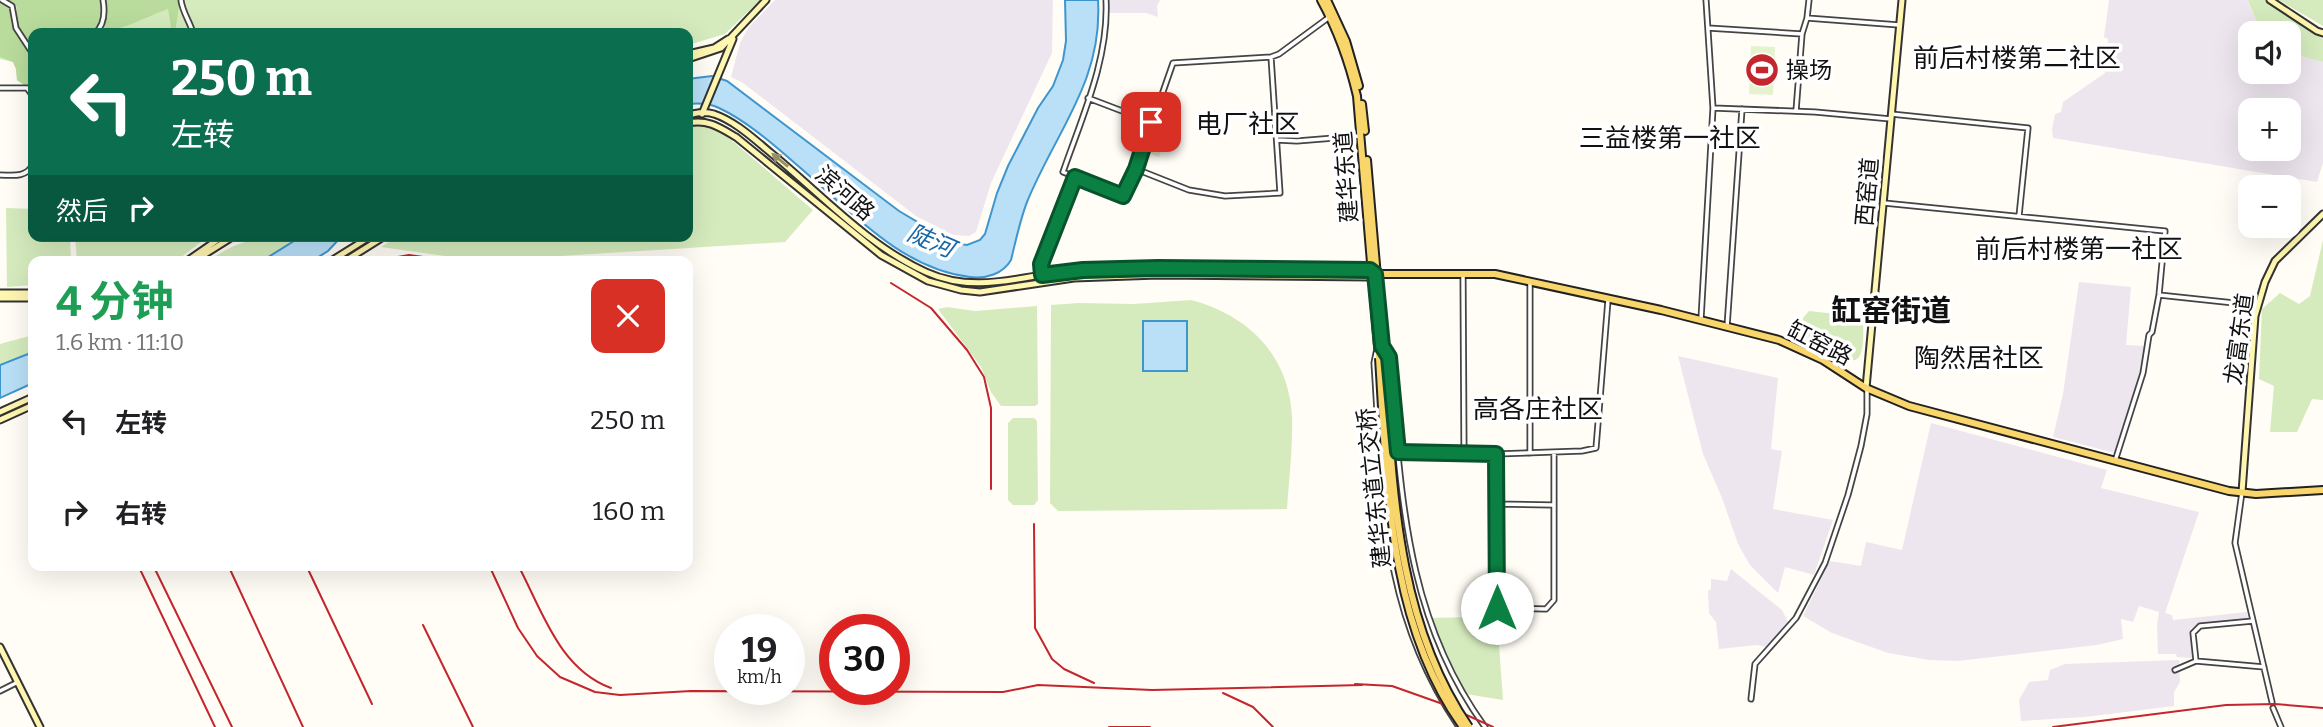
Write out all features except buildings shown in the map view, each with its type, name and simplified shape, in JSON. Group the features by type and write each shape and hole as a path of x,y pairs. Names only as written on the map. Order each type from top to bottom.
{"main road":[{"path":"693,55 713,52 734,36 766,0"},
{"name":"建华东道","path":"1321,0 1353,76 1362,136 1372,273 1382,358"},
{"name":"建华东道","path":"1327,0 1346,41 1357,77 1366,135 1372,273"},
{"name":"西窑道","path":"1866,388 1902,0"},
{"path":"2270,0 2323,33"},
{"path":"693,122 700,120 734,36"},
{"path":"693,113 704,110"},
{"name":"滨河路","path":"704,110 724,118 755,140 881,247 916,268 944,279 978,285 1073,271 1147,268 1372,273"},
{"name":"滨河路","path":"700,120 714,123 736,137 881,255 928,281 961,290 980,292 1074,278 1372,273"},
{"name":"龙富东道","path":"2242,492 2255,316 2259,298 2275,261 2323,214"},
{"path":"194,256 214,242"},
{"path":"202,256 224,242"},
{"path":"339,256 361,242"},
{"path":"353,256 375,242"},
{"name":"缸窑路","path":"1372,273 1495,274 1608,298 1779,340 1823,360 1866,388 1909,406 2229,491 2256,494 2323,490"},
{"path":"0,296 28,295"},
{"name":"建华东道立交桥","path":"1382,358 1392,529 1398,569 1433,675 1461,727"},
{"name":"建华东道立交桥","path":"1382,358 1396,514 1404,568 1437,674 1469,727"},
{"path":"0,412 28,399"},
{"path":"0,420 28,407"},
{"path":"0,647 40,727"}],"street":[{"path":"2,0 12,6 16,28 28,46"},
{"path":"100,28 105,10 103,0"},
{"path":"181,0 191,28"},
{"path":"1106,0 1105,36 1063,172 1123,196 1136,169 1173,63 1271,57 1279,54 1330,16"},
{"path":"1701,320 1713,108 1706,0"},
{"path":"1796,111 1802,34 1809,0"},
{"path":"1807,18 1899,25"},
{"path":"1708,28 1802,34"},
{"path":"1136,169 1189,190 1226,196 1280,193 1271,57"},
{"path":"0,88 28,89"},
{"path":"1088,98 1151,122"},
{"path":"1713,108 1891,116 2028,128 2019,216"},
{"path":"1727,327 1742,109"},
{"path":"1277,140 1362,136"},
{"path":"0,175 21,175 28,171"},
{"path":"1042,282 1041,264 1075,177"},
{"path":"1884,203 2165,230 2159,295 2152,332 2149,335 2143,373 2115,461"},
{"path":"1463,274 1464,453"},
{"path":"1530,281 1530,453"},
{"path":"2159,295 2253,305"},
{"path":"1398,452 1496,454 1595,449 1608,298"},
{"path":"1461,727 1429,675 1415,644 1397,593 1389,557 1374,363 1380,347 1389,357 1408,539 1428,618 1436,642 1453,675 1485,727"},
{"path":"1751,699 1755,664 1797,618 1825,562 1861,446 1867,414 1866,388"},
{"path":"1496,454 1497,608 1546,609 1554,600 1554,452"},
{"path":"2242,492 2235,543 2272,702"},
{"path":"1496,504 1554,505"},
{"path":"2196,661 2193,633 2196,628 2253,621"},
{"path":"2175,670 2196,661 2263,667"},
{"path":"0,691 18,682"},
{"path":"2273,708 2281,727"}],"shaded area":[{"path":"775,0 1053,0 1052,53 991,183 976,232 969,236 953,235 916,216 743,83 731,77 740,43 748,28"},
{"path":"1109,0 1160,0 1157,6 1158,17 1146,13 1110,13"},
{"path":"2109,0 2249,0 2257,21 2238,21 2238,84 2301,84 2301,56 2323,62 2323,163 2317,182 2301,179 2301,175 2275,175 2053,138 2055,114 2061,112 2063,102 2105,73 2108,39 2104,37"},
{"path":"2079,282 2131,287 2126,345 2145,346 2141,372 2115,453 2053,437 2063,394"},
{"path":"1678,356 1778,378 1771,449 1782,451 1773,509 1833,520 1814,575 1785,567 1778,593 1750,565 1738,544 1703,454"},
{"path":"1931,423 2107,470 2101,488 2199,512 2165,613 2172,615 2173,620 2247,612 2249,621 2191,628 2192,658 2177,657 2176,654 2158,654 2159,612 2139,606 2133,622 2121,619 2123,639 2097,645 1958,661 1929,660 1888,653 1832,633 1803,616 1830,561 1861,566 1866,542 1902,550"},
{"path":"1731,569 1782,610 1789,624 1766,647 1757,645 1719,649 1716,622 1709,613 1708,591 1711,589 1711,579 1727,581"},
{"path":"2179,660 2180,682 2174,692 2174,706 2085,717 2021,721 2019,700 2029,682 2048,680 2050,670 2065,664"}],"green space":[{"path":"0,0 760,0 725,34 693,44 693,28 28,28 28,85 17,80 13,62 0,59"},
{"path":"8,0 101,0 102,10 96,28 28,28 28,43 16,25 17,7"},
{"path":"106,0 180,0 176,28 171,28 168,9 119,28 101,28 104,25"},
{"path":"2265,0 2296,21 2257,21 2248,2"},
{"path":"2279,0 2323,0 2323,26"},
{"path":"0,2 11,8 11,22 15,32 28,49 28,85 17,80 13,62 0,57"},
{"path":"2301,24 2323,39 2323,62 2301,56"},
{"name":"操场","path":"1751,46 1775,47 1773,95 1749,94"},
{"path":"710,125 721,131 813,210 785,242 560,256 445,256 381,247 389,242 693,242 693,126"},
{"path":"1154,129 1167,134 1159,157 1146,152"},
{"path":"6,208 28,209 28,242 70,242 71,256 28,256 28,285 7,287"},
{"path":"2323,240 2323,400 2312,399 2297,432 2270,432 2274,386 2259,379 2262,309 2280,293 2299,304 2310,296"},
{"path":"75,242 201,242 183,256 77,256"},
{"path":"294,242 270,256 216,256 239,244"},
{"path":"1191,300 1212,307 1247,327 1274,357 1283,375 1292,417 1287,509 1058,511 1050,503 1051,305"},
{"path":"1037,306 1038,404 1001,406 991,392 981,367 938,309 947,307 975,311"},
{"path":"1809,311 1863,317 1863,343 1859,357 1848,361 1840,359 1796,340 1797,335 1804,330 1803,318"},
{"path":"28,336 28,354 0,365 0,344"},
{"path":"1013,418 1034,418 1037,421 1038,500 1034,505 1013,505 1008,500 1008,423"},
{"path":"1429,618 1497,618 1503,700 1466,694"}],"water":[{"name":"陡河","path":"1065,0 1098,0 1098,29 1085,81 1027,202 1011,260 999,272 988,276 970,277 945,272 898,249 876,234 750,126 715,106 693,104 693,78 712,76 727,81 899,211 933,231 967,245 980,240 985,234 1008,166 1038,108 1053,86 1063,60 1066,41"},
{"path":"292,242 336,242 320,256 270,256"},
{"path":"1143,321 1187,321 1187,371 1143,371"},
{"path":"28,354 28,385 0,398 0,365"}],"railway":[{"path":"404,256 416,256"},
{"path":"891,283 931,308 967,350 984,377 991,408 991,489"},
{"path":"1034,524 1035,628 1052,659 1064,669 1094,683"},
{"path":"141,571 215,727"},
{"path":"156,571 232,727"},
{"path":"231,571 303,727"},
{"path":"309,571 372,704"},
{"path":"492,571 518,628 537,656 560,677 595,692 620,695 691,691 1003,692 1038,685 1152,690 1362,685"},
{"path":"521,571 544,619 565,653 593,679 611,688"},
{"path":"423,625 473,727"},
{"path":"1355,684 1392,686 1440,703 1493,727"},
{"path":"1223,693 1253,707 1273,727"},
{"path":"2053,727 2226,705 2275,704 2323,708"},
{"path":"1109,727 1150,727"}],"place":[{"name":"操场","path":"1762,70"}],"district":[{"name":"前后村楼第二社区","path":"2017,58"},
{"name":"电厂社区","path":"1248,124"},
{"name":"三益楼第一社区","path":"1670,138"},
{"name":"前后村楼第一社区","path":"2079,249"},
{"name":"缸窑街道","path":"1891,311"},
{"name":"陶然居社区","path":"1979,358"},
{"name":"高各庄社区","path":"1538,409"}],"route":[{"path":"1151,122 1136,169 1123,196 1075,177 1041,264 1042,275 1062,271 1182,268 1370,270 1375,274 1382,346 1389,357 1398,452 1496,454 1497,608"}]}
